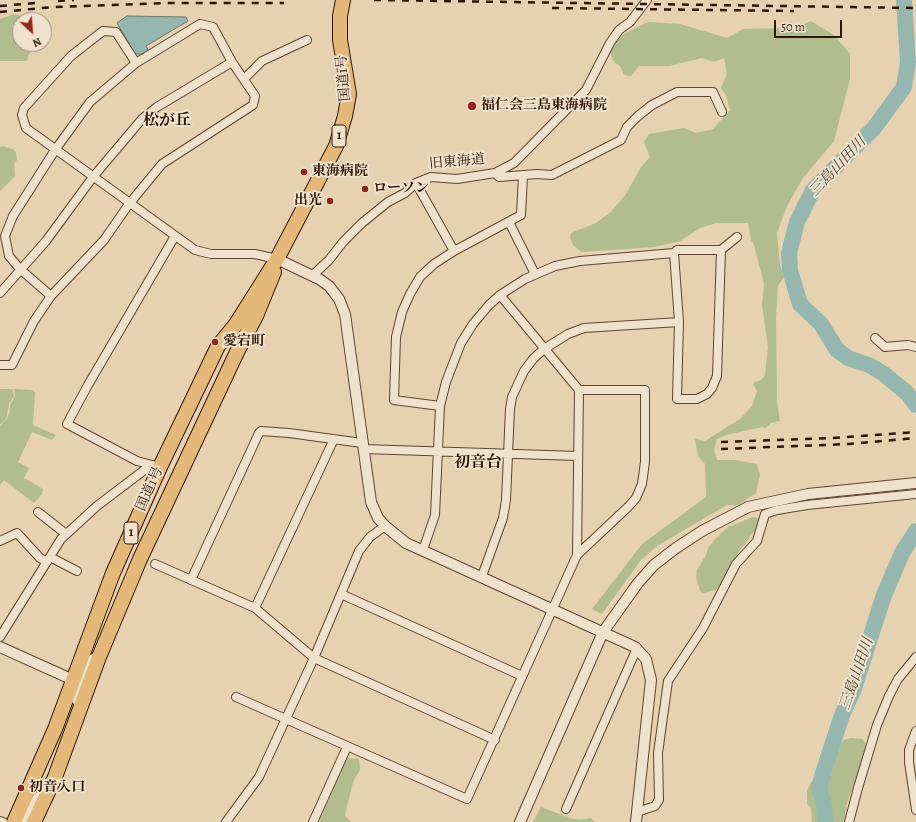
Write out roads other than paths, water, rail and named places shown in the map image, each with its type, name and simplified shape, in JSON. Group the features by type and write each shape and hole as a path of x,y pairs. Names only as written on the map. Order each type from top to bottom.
{"highway":[{"name":"国道1号","path":"14,822 76,682 113,573 155,466 218,346 236,324 276,259 336,146 345,116 349,94 340,40 340,16 343,0"},
{"name":"国道1号","path":"34,822 47,795 99,657 140,559 265,297 273,277 276,259"}],"street":[{"name":"旧東海道","path":"313,275 329,260 343,242 362,223 388,202 405,193 416,183 431,177 457,179 495,173 514,163 586,90 610,43 619,30 630,22 647,0"},
{"path":"0,365 12,365 34,321 51,296 104,240 129,204 162,164 253,106 255,96 232,62 214,27 200,24 136,63 90,102 55,150 13,216 5,236 9,256 20,269 51,296"},
{"path":"136,63 116,32 103,31 71,56 24,108 22,114 26,128 32,134 129,204 201,252 211,254 241,253 276,259 291,267 313,275 329,286 339,299 345,314 362,446 371,502 378,518 385,526 406,543 554,608 637,648 646,658 651,680 636,817"},
{"path":"244,79 262,61 307,40"},
{"path":"0,293 46,241 93,177 142,119 157,107 232,62"},
{"path":"495,173 499,177 552,175 617,143 621,140 627,128 638,116 652,105 678,92 713,92 722,112"},
{"path":"440,406 394,400 396,337 402,312 418,280 434,264 454,251 523,213 523,175"},
{"path":"416,183 454,251"},
{"path":"509,222 535,274"},
{"path":"155,466 117,452 67,424 88,385 175,236"},
{"path":"423,550 436,515 440,406 446,382 461,343 473,324 500,295 535,274 554,266 580,261 674,253 677,250 721,250 736,237"},
{"path":"674,253 679,322 677,399 691,400 706,394 712,388 717,376 721,250"},
{"path":"500,295 579,390 578,555"},
{"path":"482,576 496,541 503,518 506,500 512,397 524,371 544,349 568,334 584,328 679,322"},
{"path":"875,338 885,347 908,345 916,347"},
{"path":"236,697 467,799 578,555 629,506 640,490 644,478 645,390 579,390"},
{"path":"191,580 261,431 334,439 362,446 439,452 578,456"},
{"path":"255,608 334,439"},
{"path":"0,637 48,559 66,534 97,506 155,466"},
{"path":"520,822 604,632 638,583 654,565 702,531 748,507 808,494 916,483"},
{"path":"636,817 655,806 659,800 658,753 668,681 703,628 736,564 757,541 765,514 807,505 916,494"},
{"path":"38,512 66,534"},
{"path":"226,822 259,777 314,658 364,544 385,526"},
{"path":"0,541 17,533 40,558 48,559 77,571"},
{"path":"155,564 255,608 314,658 494,740"},
{"path":"341,594 522,676"},
{"path":"0,647 76,682"},
{"path":"566,809 637,648"},
{"path":"81,706 75,697 76,682 88,661 99,657"},
{"path":"850,822 858,788 877,725 898,679 916,657"},
{"path":"916,731 911,744 909,756 916,810"},
{"path":"312,822 347,747"},
{"path":"21,822 36,797 47,795"}],"water":[{"path":"127,16 186,17 188,21 146,46 149,51 142,54 135,54 117,23"}],"waterway":[{"name":"三島山田川","path":"904,0 908,62 904,87 874,128 813,190 797,222 789,253 790,270 800,304 821,324 837,350 848,358 869,365 884,374 907,393 916,405"},
{"name":"三島山田川","path":"825,822 824,805 819,788 824,770 842,715 853,691 884,595 902,553 916,531"}],"railway":[{"path":"58,1 74,0"},
{"path":"374,0 916,8"},
{"path":"0,6 36,3"},
{"path":"0,12 53,7 170,3 284,3"},
{"path":"552,8 794,11"},
{"path":"721,442 832,438 916,432"},
{"path":"721,449 849,444 916,438"}],"place":[{"name":"福仁会三島東海病院","path":"472,106"},
{"name":"東海病院","path":"304,172"},
{"name":"ローソン","path":"365,189"},
{"name":"出光","path":"330,201"},
{"name":"愛宕町","path":"215,342"},
{"name":"初音入口","path":"21,788"}],"district":[{"name":"松が丘","path":"167,121"},
{"name":"初音台","path":"478,463"}]}
